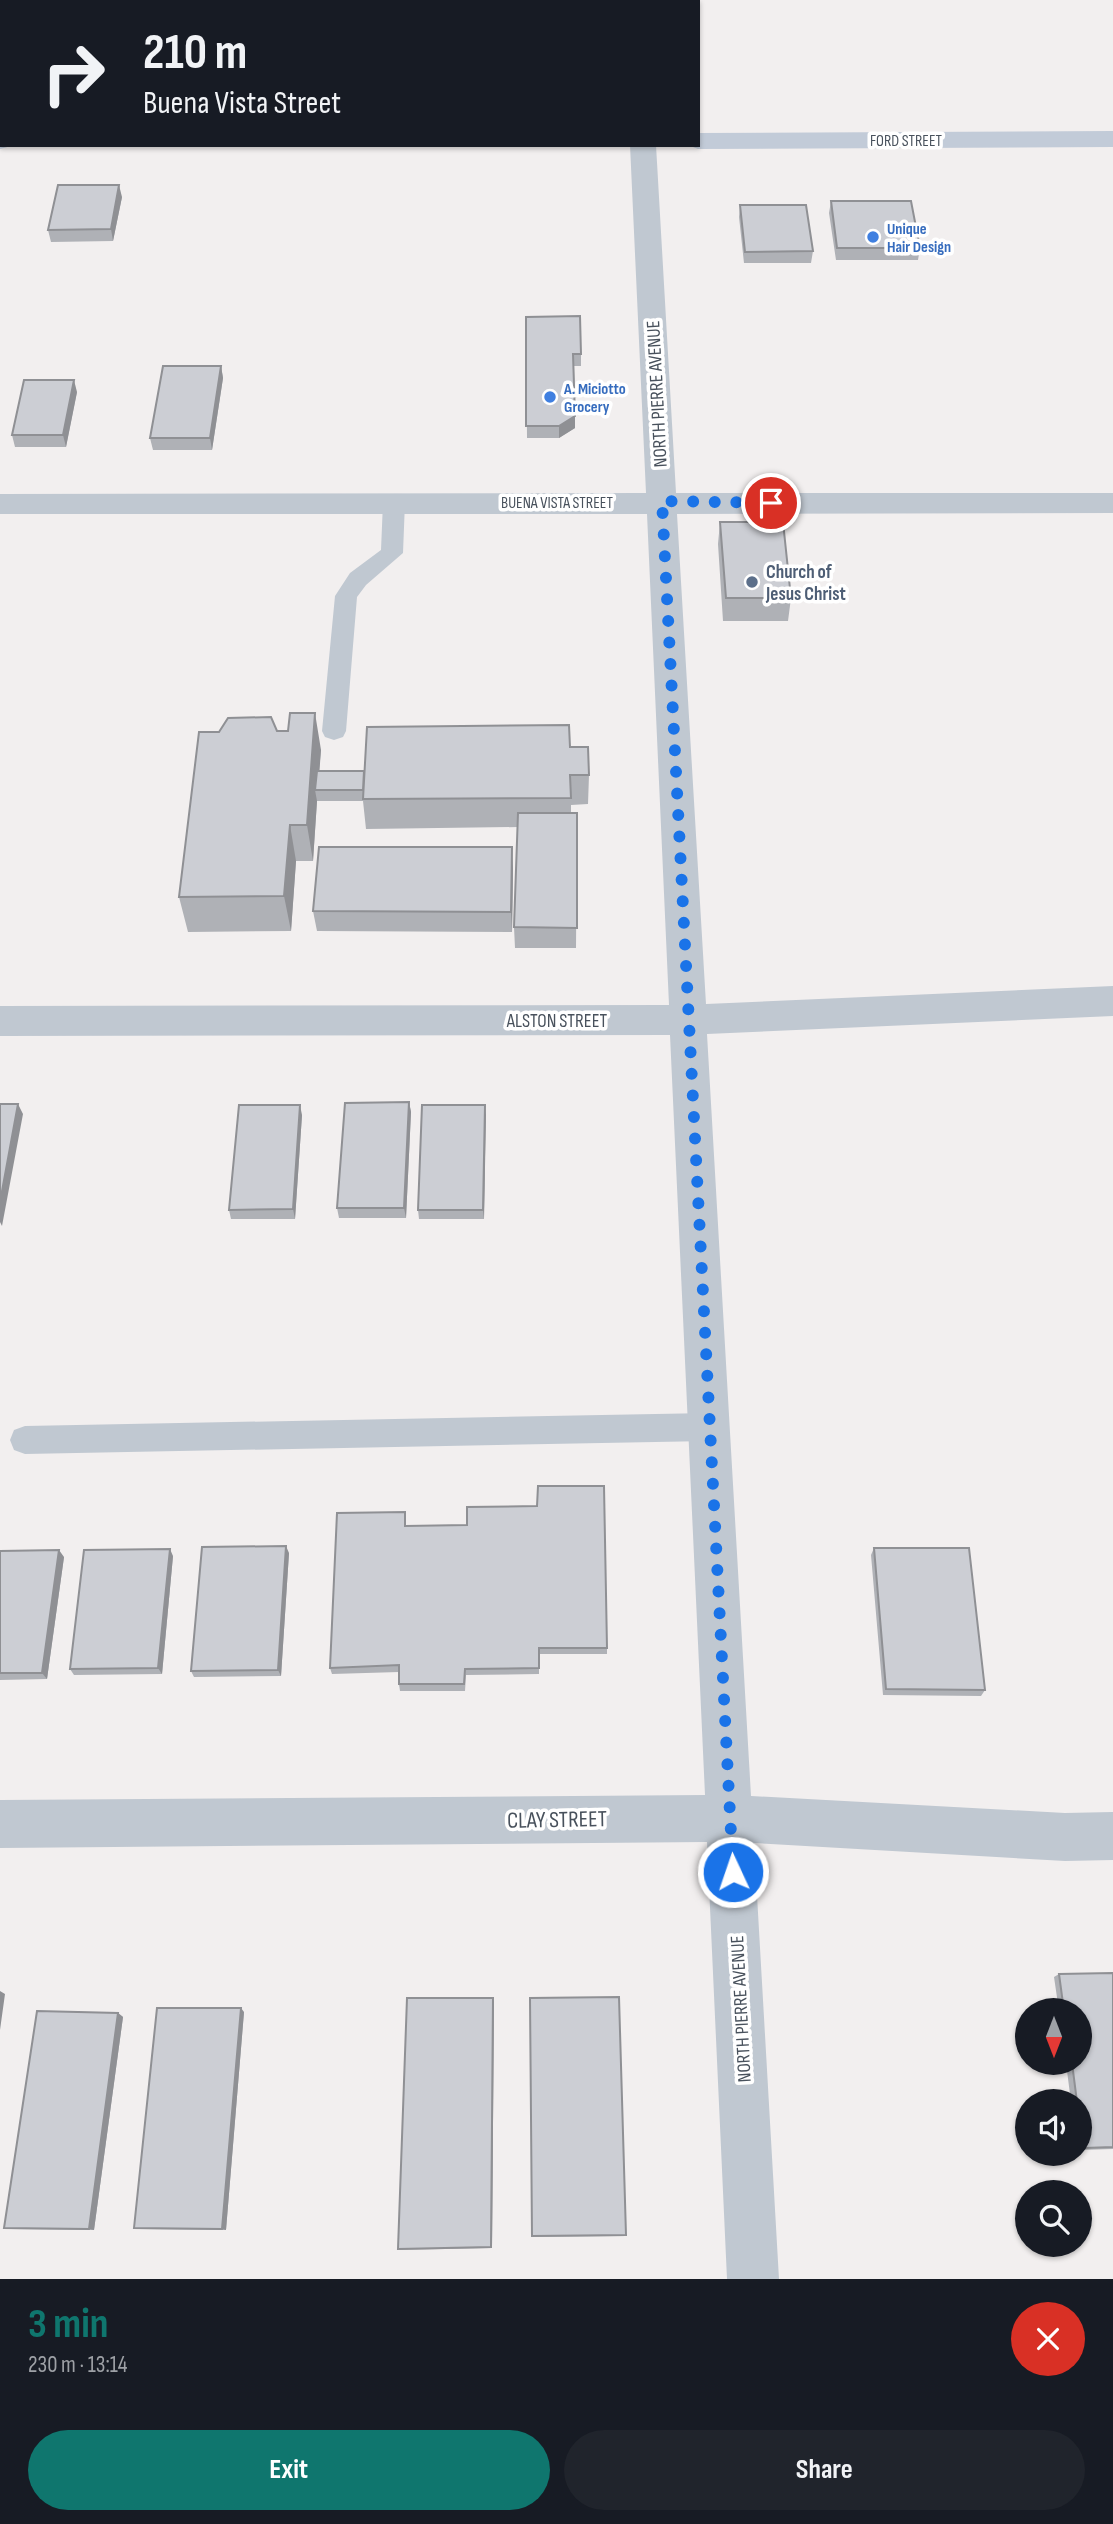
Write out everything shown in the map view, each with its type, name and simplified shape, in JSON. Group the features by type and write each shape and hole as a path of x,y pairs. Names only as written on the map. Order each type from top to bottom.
{"main road":[{"name":"FORD STREET","path":"700,141 1113,139"}],"street":[{"name":"NORTH PIERRE AVENUE","path":"643,147 754,2279"},
{"name":"BUENA VISTA STREET","path":"0,504 662,501 988,505 1113,503"},
{"name":"ALSTON STREET","path":"0,1021 689,1020 1113,1001"},
{"name":"CLAY STREET","path":"0,1824 730,1818 1065,1837 1113,1836"}],"lane":[{"path":"334,731 346,596 358,579 392,553 394,502"},
{"path":"25,1440 709,1427"}],"building":[{"path":"58,185 119,185 111,229 48,230"},
{"name":"Unique Hair Design","path":"831,201 911,201 920,248 837,248"},
{"path":"740,205 806,205 813,251 745,252"},
{"name":"A. Miciotto Grocery","path":"580,316 581,354 573,354 575,416 559,426 526,426 526,317"},
{"path":"163,366 221,366 210,438 150,438"},
{"path":"24,380 74,380 63,435 12,435"},
{"name":"Church of Jesus Christ","path":"720,522 783,522 791,598 726,598"},
{"path":"290,713 315,713 307,825 290,825 284,896 179,897 199,732 219,732 228,718 271,717 277,731 288,731"},
{"path":"569,725 570,747 588,747 589,775 570,775 571,798 363,799 367,727"},
{"path":"317,771 364,771 363,790 315,790"},
{"path":"518,813 577,813 577,928 514,927"},
{"path":"319,847 512,847 511,912 313,911"},
{"path":"409,1102 404,1208 337,1208 345,1103"},
{"path":"0,1104 18,1104 0,1202"},
{"path":"239,1105 300,1105 293,1209 229,1210"},
{"path":"422,1105 485,1105 483,1210 418,1210"},
{"path":"538,1486 604,1486 607,1648 539,1648 539,1668 465,1669 464,1684 399,1684 399,1665 330,1668 337,1513 405,1512 405,1526 467,1525 467,1507 537,1506"},
{"path":"286,1546 278,1670 191,1671 202,1547"},
{"path":"874,1548 969,1548 985,1690 886,1689"},
{"path":"170,1549 158,1668 70,1669 84,1550"},
{"path":"59,1550 42,1673 0,1673 0,1551"},
{"path":"1113,1973 1113,2147 1092,2148 1092,2089 1075,2089 1074,2076 1092,2076 1092,1998 1062,1998 1059,1974"},
{"path":"619,1997 626,2235 532,2236 530,1998"},
{"path":"407,1998 493,1998 491,2247 398,2249"},
{"path":"157,2008 241,2008 222,2229 134,2228"},
{"path":"37,2011 118,2013 89,2229 4,2228"}],"place":[{"name":"Unique Hair Design","path":"873,237"},
{"name":"A. Miciotto Grocery","path":"550,397"},
{"name":"Church of Jesus Christ","path":"752,582"}],"route":[{"path":"733,1872 662,501 771,503"}]}
